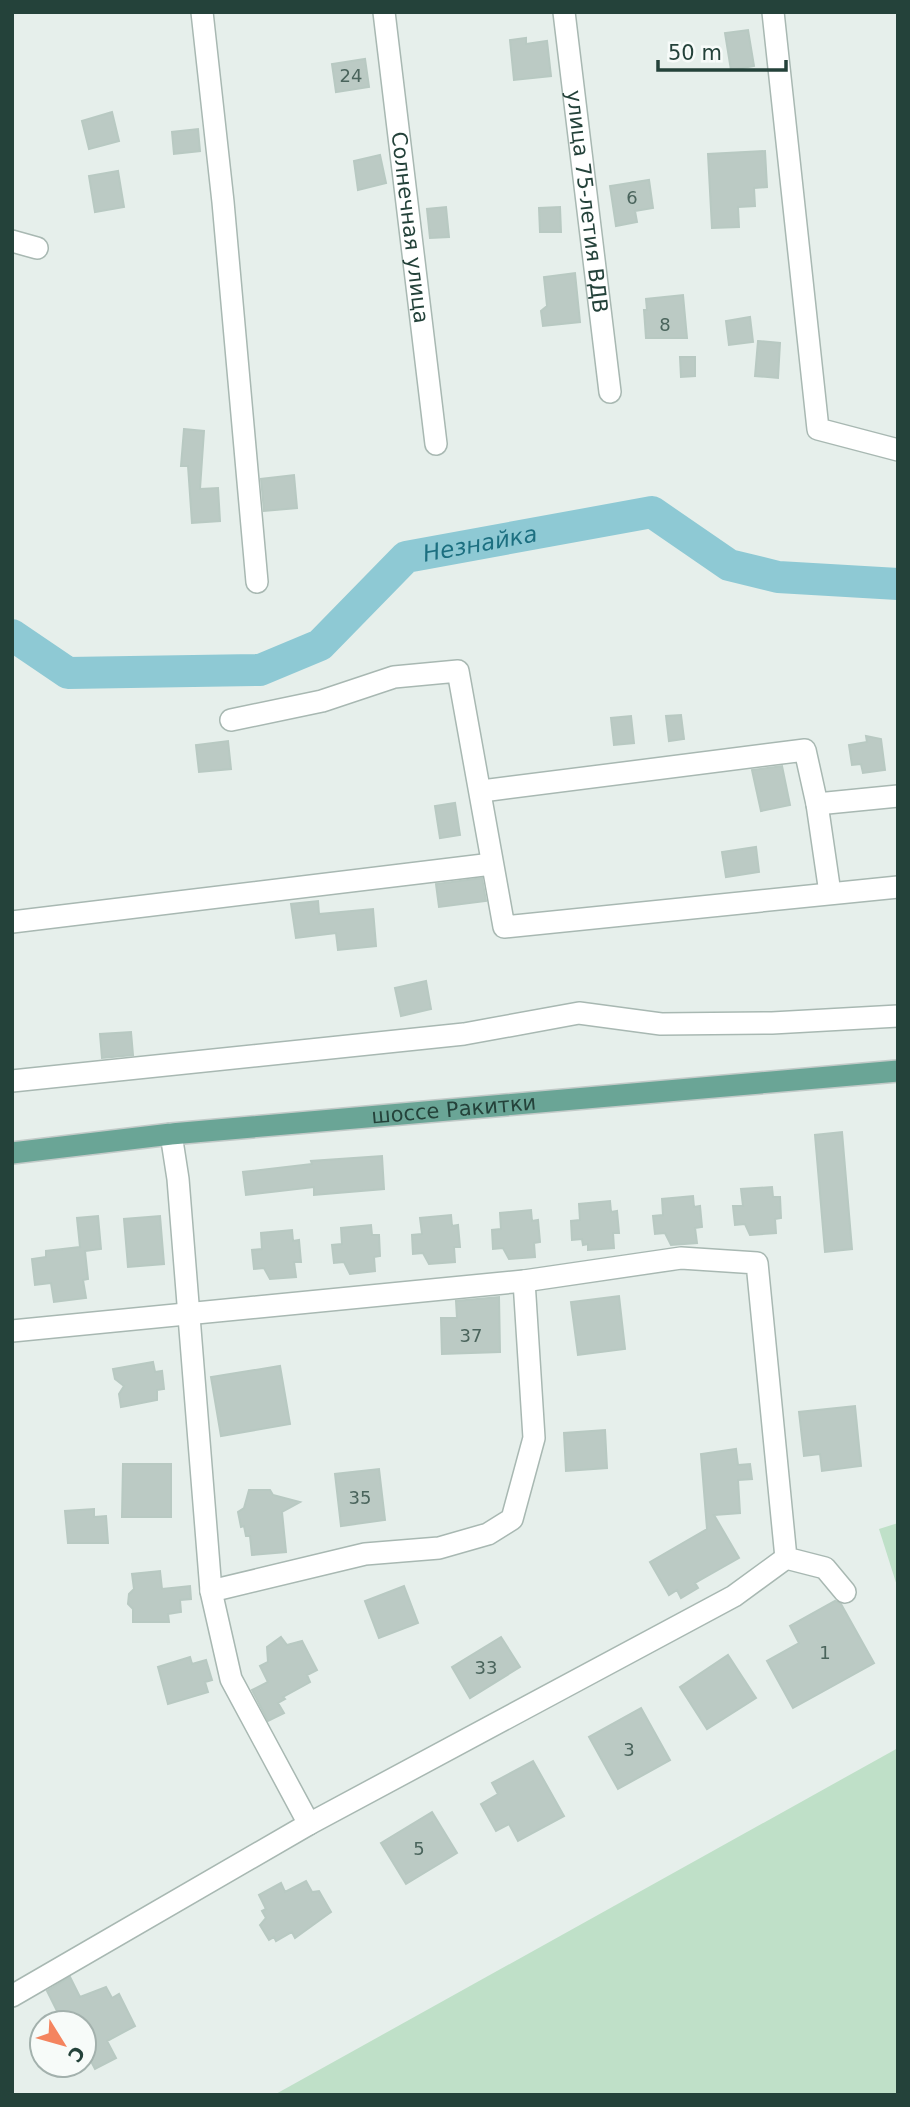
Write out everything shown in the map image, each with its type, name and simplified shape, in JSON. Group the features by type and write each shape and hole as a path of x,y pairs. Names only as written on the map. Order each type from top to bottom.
{"main road":[{"name":"шоссе Ракитки","path":"12,1153 171,1135 898,1071"}],"street":[{"path":"202,12 223,202 257,582"},
{"name":"Солнечная улица","path":"384,12 436,444"},
{"name":"улица 75-летия ВДВ","path":"564,12 610,391"},
{"path":"773,12 818,429 898,450"},
{"path":"12,241 37,248"},
{"path":"231,720 321,701 394,677 458,671 482,792 504,927 898,887"},
{"path":"482,792 805,750 817,804 830,893"},
{"path":"817,804 898,796"},
{"path":"12,922 492,864"},
{"path":"12,1081 464,1034 579,1013 661,1024 772,1023 898,1016"},
{"path":"171,1135 178,1179 211,1591 231,1679 309,1824"},
{"path":"12,1331 524,1282 681,1258 757,1263 786,1558"},
{"path":"211,1591 365,1554 439,1548 488,1534 512,1519 534,1437 524,1282"},
{"path":"786,1558 825,1568 845,1592"},
{"path":"12,1996 309,1824 734,1596 786,1558"}],"green space":[{"path":"898,1523 898,1589 879,1529"},
{"path":"898,1748 898,2095 274,2095"}],"building":[{"path":"748,30 754,66 731,70 725,33"},
{"path":"526,38 526,44 547,41 551,76 514,80 510,40"},
{"path":"365,59 369,87 336,92 332,64"},
{"path":"112,112 119,141 89,149 82,121"},
{"path":"198,129 200,151 174,154 172,132"},
{"path":"765,151 767,187 754,188 755,206 738,207 739,227 712,228 708,154"},
{"path":"380,155 386,183 358,190 354,161"},
{"path":"118,171 124,207 95,212 89,176"},
{"path":"649,180 653,208 635,211 637,222 616,226 610,186"},
{"path":"446,207 449,237 430,238 427,209"},
{"path":"560,207 561,232 540,232 539,208"},
{"path":"575,273 580,322 543,326 541,311 547,306 544,277"},
{"path":"683,295 687,338 646,338 646,299"},
{"path":"750,317 753,342 729,345 726,321"},
{"path":"758,341 780,343 778,378 755,376"},
{"path":"680,357 695,357 695,376 681,377"},
{"path":"184,429 204,431 200,489 218,488 220,521 192,523 188,466 181,466"},
{"path":"294,475 297,508 264,511 261,479"},
{"path":"681,715 684,739 669,741 666,716"},
{"path":"631,716 634,743 614,745 611,718"},
{"path":"866,736 881,739 885,770 863,773 861,764 852,765 849,745 867,742"},
{"path":"228,741 231,769 199,772 196,745"},
{"path":"782,766 790,805 761,811 752,770"},
{"path":"455,803 460,835 440,838 435,806"},
{"path":"756,847 759,872 726,877 722,852"},
{"path":"482,878 486,901 439,907 436,884"},
{"path":"318,901 319,914 373,909 376,946 338,950 336,933 296,938 291,904"},
{"path":"426,981 431,1009 401,1016 395,988"},
{"path":"131,1032 133,1055 102,1058 100,1034"},
{"path":"842,1132 852,1249 825,1252 815,1135"},
{"path":"382,1156 384,1189 314,1195 314,1187 246,1195 243,1172 312,1164 311,1161"},
{"path":"772,1187 773,1197 780,1197 781,1218 775,1219 776,1233 750,1235 745,1224 735,1225 733,1206 743,1206 741,1189"},
{"path":"693,1196 694,1207 700,1206 702,1227 695,1228 697,1243 671,1245 665,1233 655,1234 653,1216 663,1215 662,1199"},
{"path":"610,1201 611,1212 617,1211 619,1233 613,1233 614,1248 588,1250 588,1244 583,1245 582,1239 572,1240 571,1221 580,1220 579,1204"},
{"path":"531,1210 532,1221 538,1220 540,1242 534,1243 535,1257 509,1259 503,1248 493,1249 492,1230 501,1229 500,1213"},
{"path":"451,1215 452,1226 458,1225 460,1247 454,1247 455,1262 429,1264 423,1253 413,1254 412,1235 422,1234 420,1218"},
{"path":"98,1216 101,1249 85,1251 88,1279 83,1280 86,1298 54,1302 51,1283 35,1285 32,1259 46,1257 46,1251 80,1247 77,1218"},
{"path":"160,1216 164,1264 128,1267 124,1219"},
{"path":"371,1225 372,1235 379,1235 380,1256 374,1257 375,1271 350,1274 344,1262 334,1263 332,1245 342,1244 341,1228"},
{"path":"292,1230 293,1241 299,1240 301,1262 294,1262 296,1277 270,1279 264,1268 254,1269 252,1250 262,1249 261,1233"},
{"path":"619,1296 625,1349 578,1355 571,1302"},
{"path":"499,1297 500,1352 442,1354 441,1318 457,1318 456,1301"},
{"path":"153,1362 155,1372 162,1371 164,1389 157,1390 157,1400 121,1407 119,1394 124,1386 115,1379 113,1369"},
{"path":"280,1366 290,1424 221,1436 211,1377"},
{"path":"855,1406 861,1466 822,1471 820,1454 804,1456 799,1412"},
{"path":"605,1430 607,1468 566,1471 564,1433"},
{"path":"736,1449 738,1465 750,1464 752,1479 738,1480 740,1513 714,1515 739,1558 695,1583 698,1588 681,1598 677,1590 669,1595 650,1562 707,1529 701,1454"},
{"path":"123,1464 171,1464 171,1517 122,1517"},
{"path":"379,1469 385,1520 341,1526 335,1474"},
{"path":"249,1490 270,1490 273,1495 300,1502 282,1512 286,1552 252,1555 250,1536 246,1536 244,1526 241,1527 238,1512 244,1508"},
{"path":"94,1509 94,1517 106,1516 108,1543 68,1543 65,1511"},
{"path":"160,1571 162,1589 190,1586 191,1599 180,1600 181,1612 168,1614 169,1622 133,1622 133,1609 128,1604 129,1594 134,1589 132,1574"},
{"path":"404,1586 418,1623 379,1638 365,1601"},
{"path":"835,1601 841,1604 874,1663 793,1708 767,1661 799,1643 790,1626"},
{"path":"281,1637 287,1645 302,1641 317,1670 307,1675 310,1682 283,1697 285,1699 278,1703 284,1713 268,1721 252,1690 268,1682 260,1666 268,1662 267,1647"},
{"path":"501,1637 520,1667 470,1698 452,1667"},
{"path":"728,1655 756,1698 707,1729 680,1687"},
{"path":"190,1657 192,1664 206,1660 212,1680 205,1682 208,1692 168,1704 158,1667"},
{"path":"641,1708 670,1760 618,1789 589,1737"},
{"path":"533,1761 564,1816 518,1841 509,1824 496,1831 481,1804 498,1794 492,1783"},
{"path":"432,1812 457,1853 406,1884 381,1843"},
{"path":"306,1881 312,1892 319,1891 331,1912 295,1938 292,1932 276,1941 274,1937 269,1940 260,1925 266,1918 262,1911 266,1909 259,1895 281,1883 285,1892"},
{"path":"70,1977 80,1997 106,1987 112,1998 119,1994 135,2026 107,2041 116,2058 98,2067 98,2009 56,2009 47,1991"}],"waterway":[{"name":"Незнайка","path":"12,635 68,673 260,670 320,645 406,557 652,512 729,565 778,577 898,584"}]}
